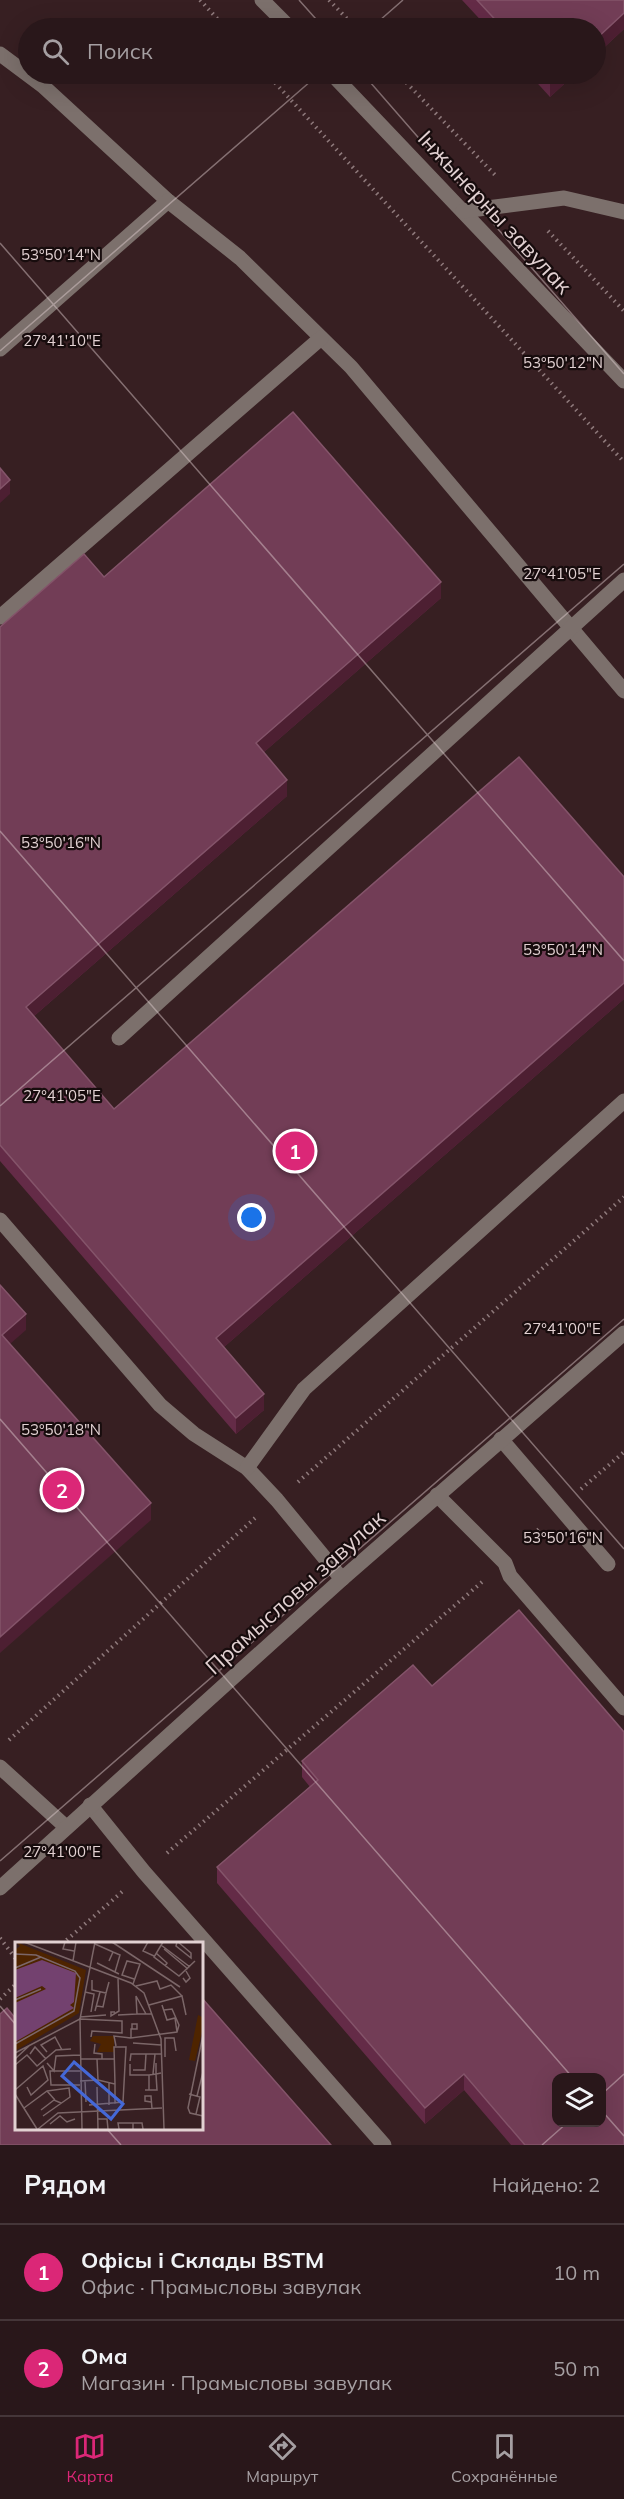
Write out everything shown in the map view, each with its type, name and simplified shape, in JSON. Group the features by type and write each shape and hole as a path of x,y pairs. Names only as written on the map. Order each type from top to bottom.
{"street":[{"path":"262,0 280,18"},
{"path":"0,54 18,68"},
{"path":"39,84 168,201 240,258 351,367 624,691"},
{"name":"Інжынерны завулак","path":"342,84 624,381"},
{"path":"463,211 564,198 624,212"},
{"path":"0,349 168,201"},
{"path":"0,617 321,338"},
{"path":"118,1038 624,580"},
{"path":"247,1468 304,1389 624,1101"},
{"path":"0,1220 160,1405 194,1434 247,1468 277,1500 342,1580"},
{"name":"Прамысловы завулак","path":"0,1888 342,1580 624,1333"},
{"path":"501,1439 608,1564"},
{"path":"438,1495 505,1563 510,1576 624,1708"},
{"path":"0,1767 66,1827"},
{"path":"90,1805 144,1872 384,2145"}],"path":[{"path":"200,0 217,18"},
{"path":"328,0 346,18"},
{"path":"276,84 624,462"},
{"path":"9,1741 237,1532 277,1500 624,1197"},
{"path":"64,1942 505,1563 561,1507 624,1452"},
{"path":"0,1938 15,1958"},
{"path":"0,1999 15,1985"}],"building":[{"path":"477,0 624,0 624,13 606,30 606,18 494,18"},
{"path":"293,412 441,582 256,743 287,780 26,1007 114,1109 519,757 624,877 624,983 216,1338 264,1394 236,1418 0,1145 0,627 84,554 104,577"},
{"path":"0,468 10,480 0,489"},
{"path":"0,1285 26,1314 2,1335 151,1503 0,1637"},
{"path":"519,1610 624,1732 624,2145 525,2145 464,2074 425,2108 217,1867 318,1780 302,1761 413,1665 432,1686"},
{"path":"202,1998 331,2145 0,2145 0,2014 7,2008 15,2018 15,2130 202,2130"}],"place":[{"name":"Офісы і Склады BSTM","path":"295,1151"},
{"name":"Ома","path":"62,1490"}]}
